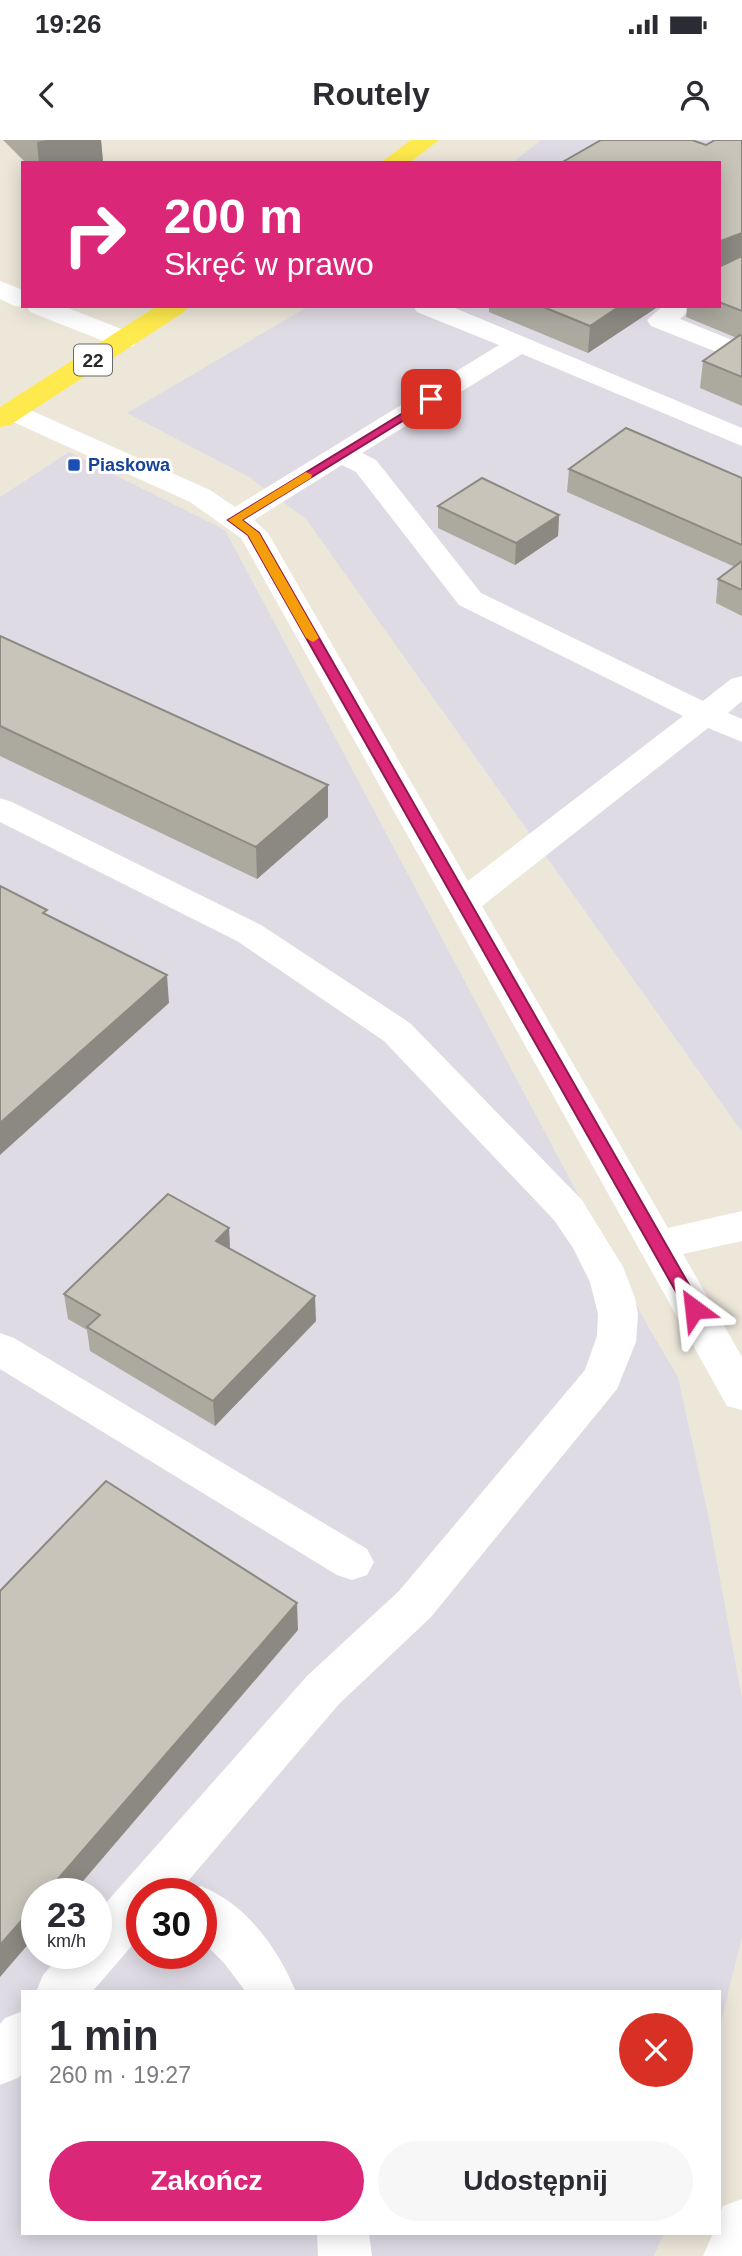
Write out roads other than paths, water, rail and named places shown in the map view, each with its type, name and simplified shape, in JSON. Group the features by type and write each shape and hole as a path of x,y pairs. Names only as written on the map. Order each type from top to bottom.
{"main road":[{"path":"395,161 427,140"},
{"name":"22","path":"5,415 172,308"}],"street":[{"path":"0,289 21,299"},
{"path":"45,308 125,340"},
{"path":"431,308 742,438"},
{"path":"678,308 660,320 742,354"},
{"path":"234,520 520,344"},
{"path":"5,415 200,496 253,533 742,1394"},
{"path":"341,454 366,466 470,599 742,732"},
{"path":"463,903 742,685"},
{"path":"0,809 249,933 397,1032 568,1210 592,1244 617,1297 619,1332 603,1378 415,1604 323,1690 167,1878"},
{"path":"657,1245 742,1226"},
{"path":"0,1349 352,1562"},
{"path":"112,1935 126,1921"},
{"path":"217,1921 264,1973 271,1990"},
{"path":"62,1990 80,1969"},
{"path":"0,2061 21,2037"},
{"path":"730,2256 742,2225"},
{"path":"343,2235 345,2256"}],"place":[{"name":"Piaskowa","path":"74,465"}]}
